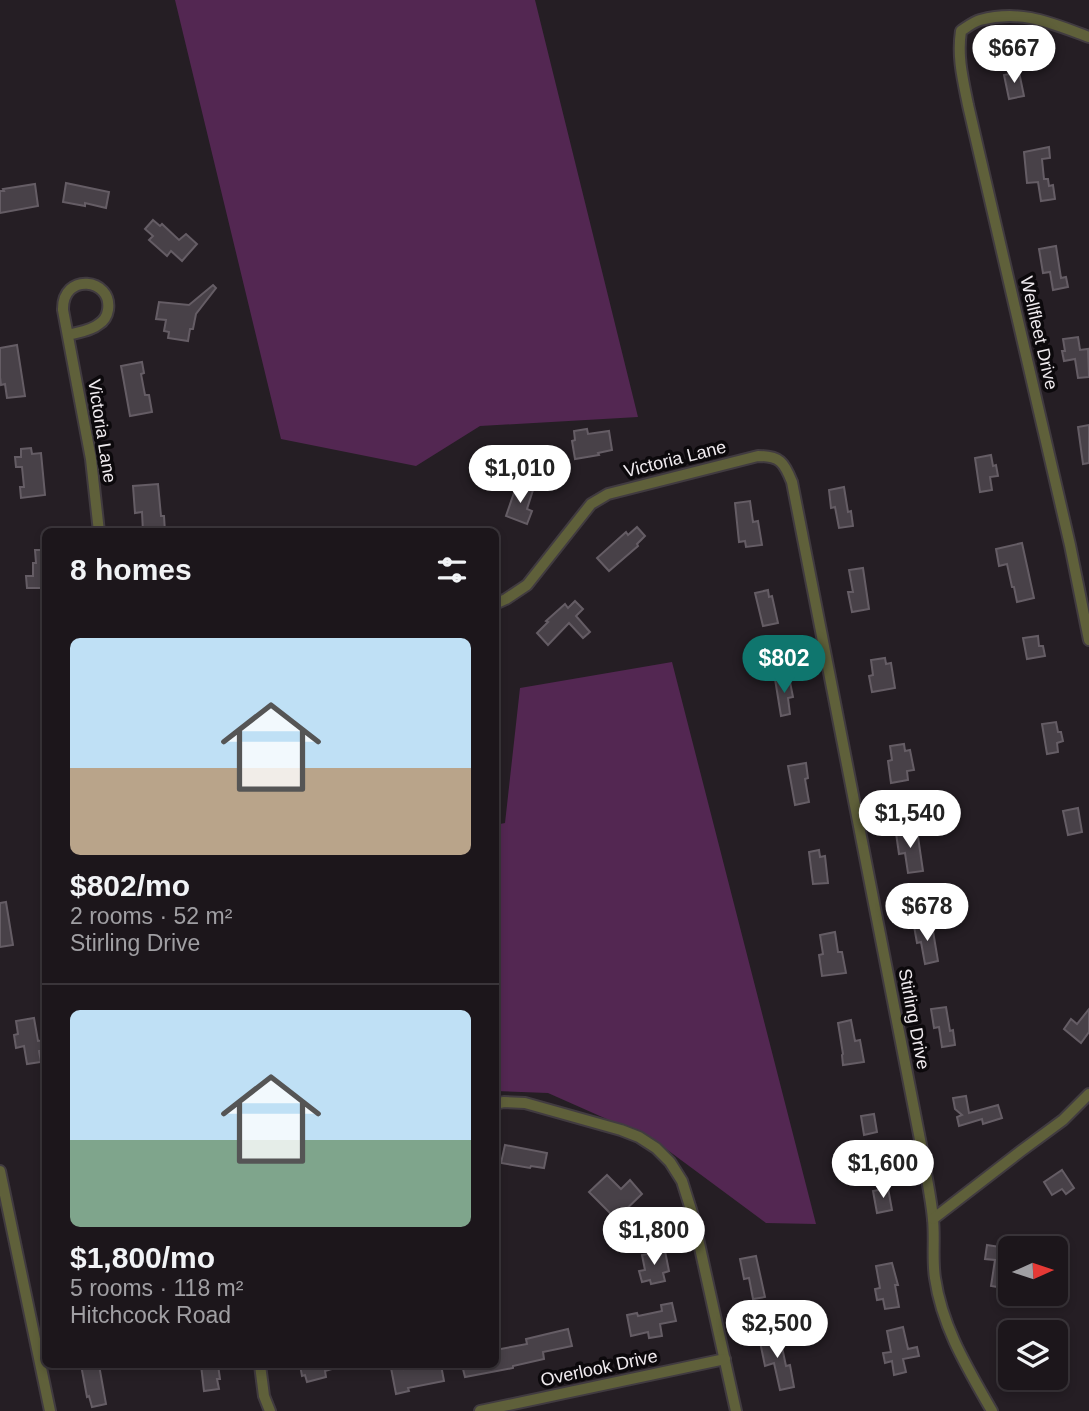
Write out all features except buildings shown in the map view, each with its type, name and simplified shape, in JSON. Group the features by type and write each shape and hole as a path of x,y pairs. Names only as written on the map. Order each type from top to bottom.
{"street":[{"name":"Wellfleet Drive","path":"1089,37 1042,19 1021,16 978,20 961,31 959,48 968,105 1089,640"},
{"name":"Victoria Lane","path":"68,335 97,326 106,316 108,301 96,286 81,284 72,288 66,295 63,310 91,459 99,528"},
{"name":"Victoria Lane","path":"499,602 527,585 591,504 608,494 758,456 773,456 783,463"},
{"name":"Stirling Drive","path":"783,463 792,482 923,1155 933,1219 935,1278 944,1314 964,1363 992,1411"},
{"path":"933,1219 1063,1120 1089,1094"},
{"path":"499,1103 525,1103 621,1130 648,1142 670,1162 688,1197 736,1411"},
{"path":"0,1171 50,1411"},
{"name":"Overlook Drive","path":"481,1411 725,1360"},
{"path":"260,1368 264,1396 270,1411"}],"shaded area":[{"path":"175,0 535,0 638,417 480,426 416,466 281,439"},
{"path":"672,662 816,1224 766,1223 654,1140 548,1093 499,1091 499,824 505,823 520,688"}]}
